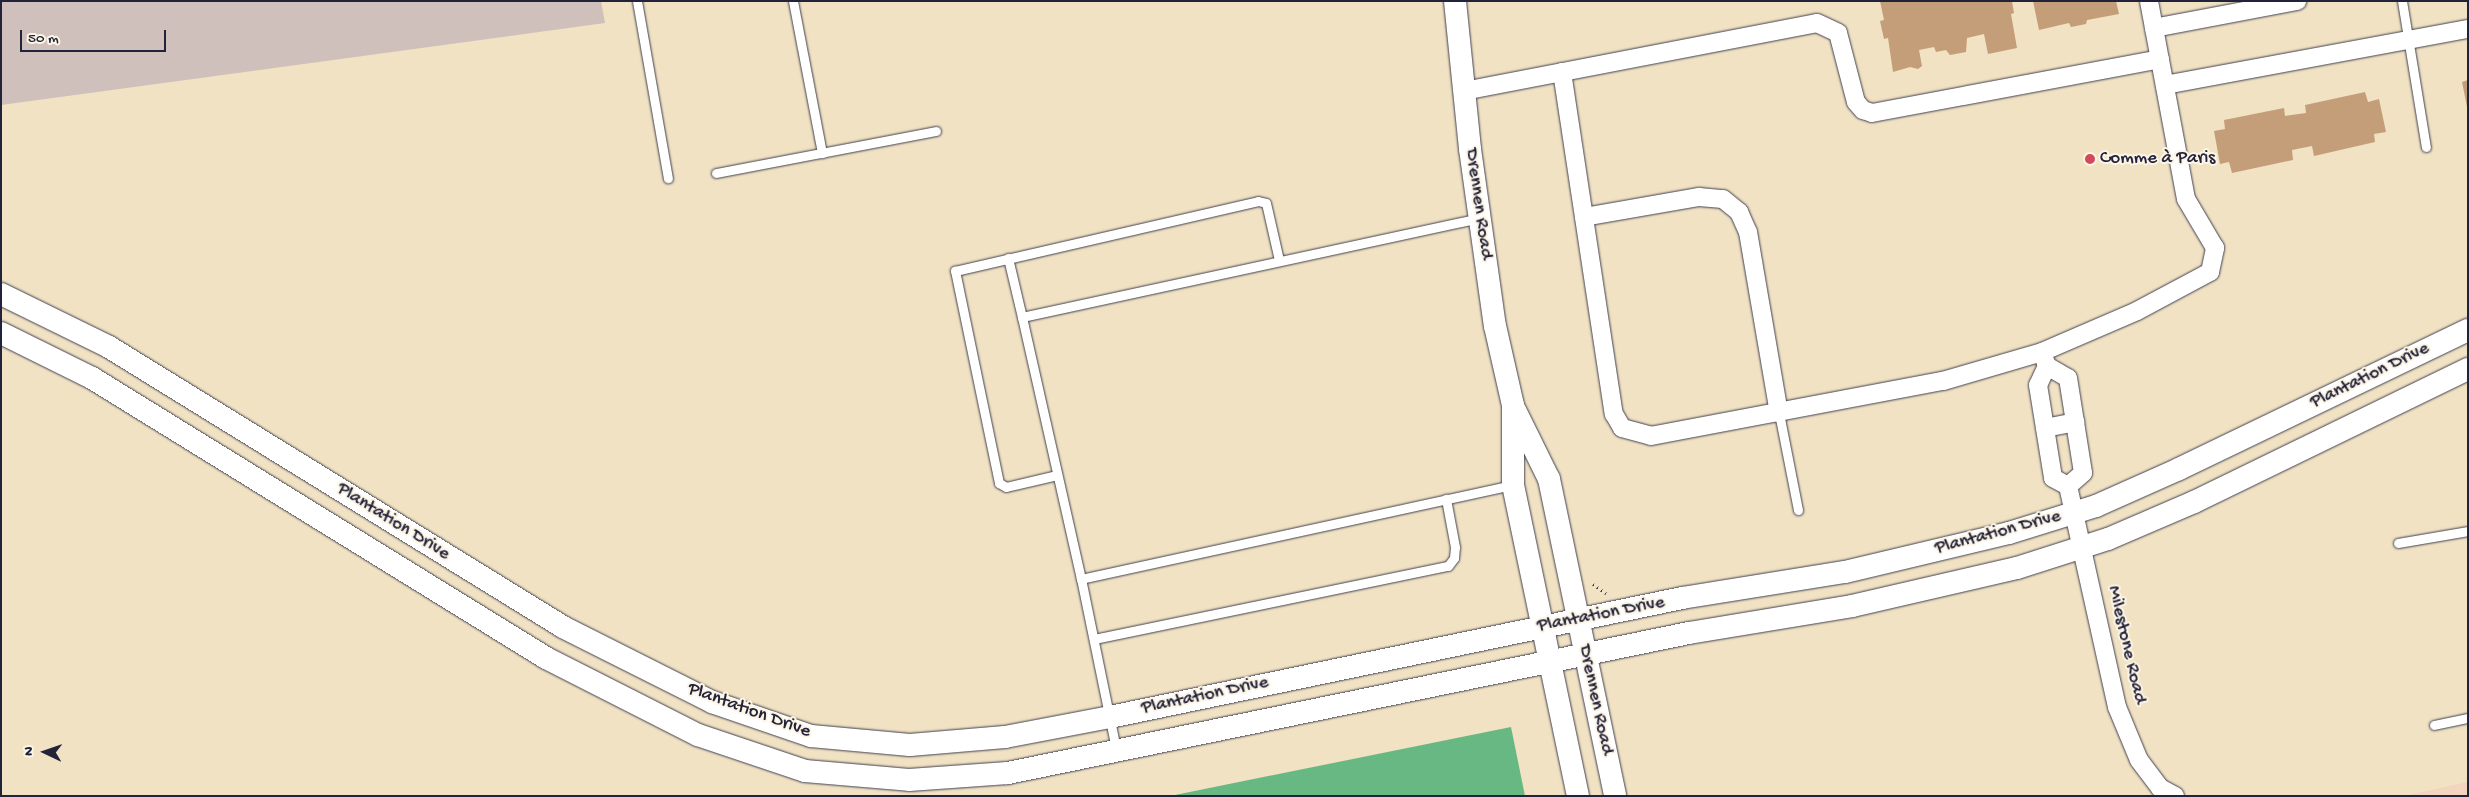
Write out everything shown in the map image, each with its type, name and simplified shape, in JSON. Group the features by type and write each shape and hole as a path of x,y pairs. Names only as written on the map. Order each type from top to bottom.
{"street":[{"name":"Drennen Road","path":"1455,1 1464,92 1495,326 1512,405 1513,485 1578,796"},
{"path":"1562,72 1614,414 1622,428 1651,436 1780,413 2045,359 2210,272 2215,248 2186,199 2150,1"},
{"path":"2154,28 2297,1"},
{"path":"1464,92 1817,23 1838,33 1856,102 1863,110 1881,114 2160,59"},
{"path":"2165,85 2468,29"},
{"path":"1584,217 1700,197 1722,199 1740,212 1748,232 1780,413"},
{"name":"Plantation Drive","path":"1,294 109,347 563,627 712,702 811,736 910,744 1005,737 1110,717 1578,619 1845,572 2008,534 2072,513 2179,470 2468,330"},
{"name":"Plantation Drive","path":"1,333 92,378 546,658 698,735 805,771 909,780 1008,773 1116,749 1550,661 1852,606 2018,568 2083,547 2194,502 2468,368"},
{"path":"2045,359 2068,378 2083,473 2068,486 2053,478 2038,384 2045,359"},
{"name":"Drennen Road","path":"1512,405 1549,479 1615,796"},
{"path":"2045,428 2075,422"},
{"name":"Milestone Road","path":"2068,486 2072,513 2083,547 2117,707 2139,760 2160,788 2175,796"},
{"path":"780,762 786,727"}],"lane":[{"path":"637,1 668,178"},
{"path":"793,1 822,153"},
{"path":"2402,1 2426,147"},
{"path":"716,173 936,131"},
{"path":"1057,475 1006,487 999,483 954,271 1262,200 1266,203 1279,260"},
{"path":"1022,317 1480,218"},
{"path":"1008,258 1094,639 1116,749"},
{"path":"1780,413 1798,510"},
{"path":"1080,579 1513,485"},
{"path":"1094,639 1448,566 1454,558 1454,547 1446,499"},
{"path":"2398,543 2468,531"},
{"path":"2434,725 2468,718"}],"shaded area":[{"path":"1,1 601,1 605,23 1,105"},
{"path":"2468,782 2468,796 2404,796"}],"green space":[{"path":"1511,727 1525,796 1170,796"}],"building":[{"path":"1880,1 2012,1 2014,13 2011,14 2017,48 1988,54 1984,34 1967,38 1966,52 1950,55 1946,50 1936,52 1934,47 1919,50 1922,66 1918,69 1910,67 1893,72 1888,38 1884,39 1880,21 1884,20"},
{"path":"2033,1 2116,1 2119,14 2087,20 2086,24 2071,27 2069,23 2039,30"},
{"path":"2468,80 2468,107 2467,107 2462,82"},
{"path":"2365,92 2368,102 2379,99 2386,132 2374,134 2375,142 2314,156 2312,146 2292,150 2293,160 2232,173 2229,162 2220,164 2214,131 2225,129 2224,120 2284,108 2285,116 2306,113 2305,105"}],"place":[{"name":"Comme à Paris","path":"2090,159"}]}
